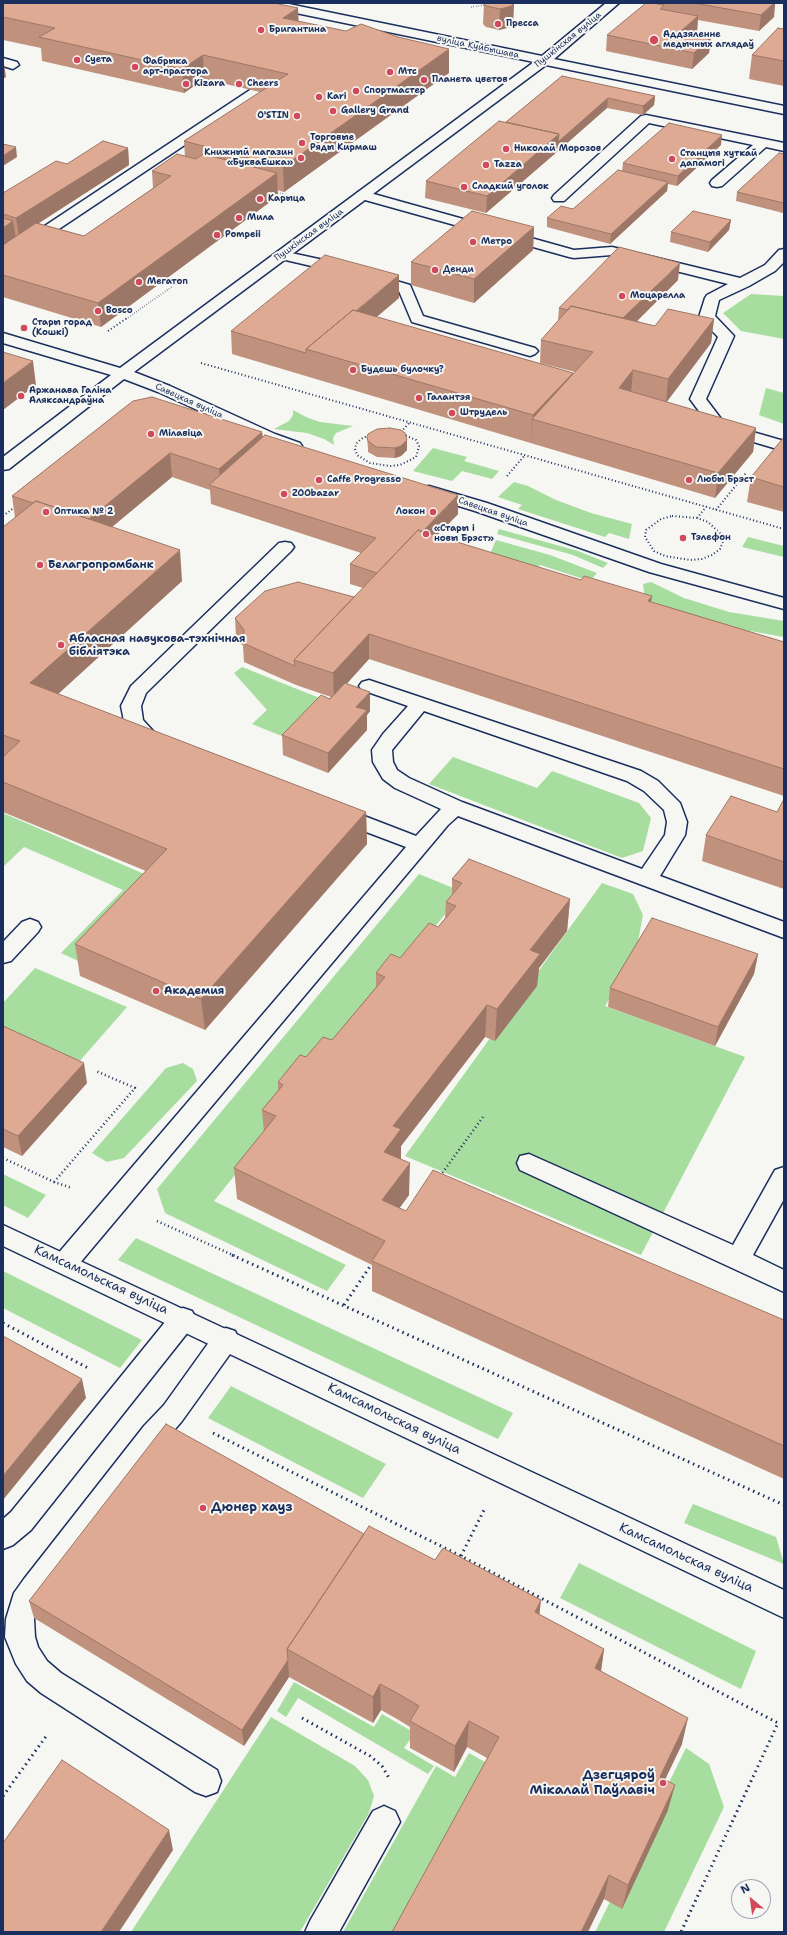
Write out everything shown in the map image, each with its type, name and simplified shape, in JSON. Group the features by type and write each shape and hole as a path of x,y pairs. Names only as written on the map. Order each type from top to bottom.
{"street":[{"name":"вуліца Куйбышава","path":"267,3 784,110"},
{"name":"Пушкінская вуліца","path":"3,465 122,373 543,60 613,3"},
{"path":"350,30 363,23"},
{"path":"14,252 257,91"},
{"path":"559,198 646,119 784,147"},
{"path":"717,184 763,143"},
{"path":"363,195 574,254 612,251 744,283"},
{"path":"778,444 719,427 698,400 726,336 707,317 712,298 777,270 784,253"},
{"path":"282,255 405,288 417,319 530,351"},
{"name":"Савецкая вуліца","path":"3,338 122,373 164,389 269,437 312,453"},
{"name":"Савецкая вуліца","path":"367,467 655,568 784,604"},
{"path":"180,752 147,736 134,721 131,706 138,690 285,547"},
{"path":"369,686 634,776 651,786 673,808 677,822 675,835 647,879"},
{"path":"420,704 390,738 382,750 383,762 390,774 402,784 455,807 784,930"},
{"path":"318,806 420,845"},
{"path":"65,1263 420,845 455,807"},
{"path":"3,955 30,927"},
{"path":"529,1163 738,1259 784,1282"},
{"path":"738,1259 784,1177"},
{"name":"Камсамольская вуліца","path":"3,1235 226,1339 503,1472 784,1604"},
{"path":"3,1536 20,1520 128,1389 183,1319"},
{"path":"206,1781 51,1683 37,1672 26,1654 20,1637 20,1619 24,1603 34,1588 134,1458 173,1413 226,1339"},
{"path":"320,1932 384,1822"}],"path":[{"path":"275,192 299,199"},
{"path":"196,362 784,529"},
{"path":"400,433 410,422"},
{"path":"379,432 400,433 416,440 419,446 416,457 400,465 367,467 357,455 355,450 356,444 361,439 379,432"},
{"path":"716,510 778,444"},
{"path":"697,518 706,507"},
{"path":"54,1182 135,1088 96,1071"},
{"path":"438,1179 484,1118"},
{"path":"3,1158 54,1182 116,1202 784,1505"},
{"path":"344,1305 371,1265"},
{"path":"3,1324 128,1389"},
{"path":"173,1413 461,1556 778,1723 681,1932"},
{"path":"461,1556 503,1472"},
{"path":"3,1796 74,1697"},
{"path":"302,1718 370,1756 382,1766 390,1780 393,1796 390,1810 384,1822"}],"green space":[{"path":"751,294 784,296 784,339 741,331 723,313"},
{"path":"766,388 784,393 784,424 759,415"},
{"path":"293,410 320,422 353,426 336,433 333,438 334,445 324,439 307,433 274,429 289,421 293,415"},
{"path":"433,448 467,457 464,461 499,471 492,479 462,471 452,481 413,471"},
{"path":"514,482 528,486 556,500 591,513 632,524 629,539 609,533 605,537 518,509 522,505 498,497"},
{"path":"499,529 578,551 608,563 603,568 573,555 497,534"},
{"path":"748,537 784,546 784,557 742,547"},
{"path":"496,540 550,555 597,573 590,581 540,565 535,570 489,556"},
{"path":"651,582 684,598 729,612 784,621 784,637 744,630 700,618 645,599 643,584"},
{"path":"242,667 332,703 294,741 252,724 267,710 234,673"},
{"path":"453,757 537,788 552,771 639,803 651,818 643,851 622,858 429,784"},
{"path":"3,813 179,889 100,971 61,953 123,890 24,847 3,867"},
{"path":"419,874 463,892 214,1201 346,1265 327,1291 165,1213 157,1189"},
{"path":"602,883 633,894 643,915 635,957 605,1006 745,1057 641,1255 405,1156"},
{"path":"35,968 127,1007 78,1063 3,1032 3,1003"},
{"path":"183,1063 193,1069 197,1081 124,1158 107,1162 92,1153 166,1068"},
{"path":"3,1174 46,1195 28,1218 3,1205"},
{"path":"136,1238 513,1413 498,1439 118,1260"},
{"path":"3,1271 142,1340 120,1368 3,1308"},
{"path":"231,1386 386,1464 363,1498 208,1418"},
{"path":"693,1504 776,1537 784,1564 684,1523"},
{"path":"579,1563 756,1651 741,1689 560,1598"},
{"path":"294,1682 374,1727 382,1714 415,1733 404,1748 434,1766 428,1774 298,1698 286,1717 277,1711"},
{"path":"271,1717 355,1766 368,1780 374,1796 369,1813 300,1932 131,1932"},
{"path":"686,1748 709,1764 724,1807 664,1932 595,1932"},
{"path":"469,1753 492,1766 400,1932 343,1932 436,1766 455,1777"}],"building":[{"path":"3,3 274,3 298,8 283,18 346,31 361,24 398,37 449,49 283,167 184,141 288,74 203,55 182,69 39,37 55,28 3,17"},
{"path":"484,3 514,3 512,6 500,9 486,6"},
{"path":"646,3 664,5 660,9 698,16 681,31 711,37 694,53 607,35"},
{"path":"694,3 774,3 761,15"},
{"path":"778,28 784,29 784,61 752,55"},
{"path":"562,76 655,96 643,106 608,98 558,142 559,134 506,122"},
{"path":"499,121 559,134 487,196 426,181"},
{"name":"Станцыя хуткай дапамогі","path":"669,123 722,135 678,176 623,163"},
{"path":"103,141 128,148 16,218 3,214 3,193 56,161 67,164"},
{"path":"3,144 16,147 3,156"},
{"path":"779,153 784,154 784,203 737,192"},
{"path":"177,154 196,159 203,154 277,173 98,303 3,275 3,245 36,223 84,236 171,176 152,171"},
{"path":"618,170 668,182 611,234 547,218 561,206 573,209"},
{"path":"472,211 534,227 474,279 411,262"},
{"path":"693,211 731,220 710,242 671,232"},
{"path":"3,218 13,221 3,228"},
{"path":"619,247 680,263 623,318 571,306 568,310 559,308"},
{"path":"325,255 399,275 356,311 353,310 306,349 306,353 231,331"},
{"path":"571,306 655,326 668,309 714,319 668,379 633,370 619,388 756,428 718,473 532,419 593,352 541,340"},
{"path":"353,310 573,373 533,415 306,349"},
{"path":"3,352 33,361 3,383"},
{"path":"152,397 262,432 219,469 170,453 89,519 36,501 33,503 12,496 133,401"},
{"path":"390,428 401,430 405,433 407,440 401,446 395,448 376,447 368,441 368,434 377,429"},
{"path":"265,435 458,495 422,532 418,530 377,573 350,564 376,538 209,485"},
{"path":"784,437 784,487 751,477"},
{"path":"36,501 180,550 30,683 366,812 201,999 75,944 167,849 3,782 3,757 20,741 3,735 3,527"},
{"path":"418,530 581,580 584,576 652,596 648,601 784,642 784,769 369,634 333,673 294,660"},
{"path":"298,582 354,597 294,660 295,666 243,643 244,630 235,618 265,591"},
{"path":"345,683 370,692 356,707 367,710 328,753 282,735 321,695 330,699"},
{"path":"731,796 777,812 784,799 784,862 706,835"},
{"path":"469,859 570,899 530,950 540,954 497,1009 487,1005 393,1126 401,1129 384,1152 410,1163 382,1200 406,1211 433,1170 784,1320 784,1446 372,1261 385,1241 234,1168 276,1116 262,1110 283,1085 278,1082 300,1055 306,1057 323,1037 332,1040 385,977 376,973 391,954 400,958 429,923 438,927 456,906 446,902 462,883 452,879"},
{"path":"652,918 758,954 718,1027 610,988"},
{"path":"3,1026 84,1063 18,1136 3,1129"},
{"path":"3,1336 82,1379 3,1476"},
{"path":"166,1424 364,1534 287,1649 288,1660 242,1730 29,1601"},
{"path":"369,1526 435,1560 443,1548 541,1600 535,1612 604,1649 595,1668 688,1718 660,1777 675,1785 628,1885 609,1875 581,1932 392,1932 499,1737 469,1721 455,1746 410,1721 419,1706 397,1693 380,1684 373,1697 287,1649"},
{"path":"62,1760 169,1830 101,1932 3,1932 3,1843"}],"place":[{"name":"Пресса","path":"498,24"},
{"name":"Бригантина","path":"261,30"},
{"name":"Аддзяленне медычных аглядаў","path":"654,40"},
{"name":"Суета","path":"77,60"},
{"name":"Фабрыка арт-прастора","path":"135,67"},
{"name":"Мтс","path":"390,72"},
{"name":"Планета цветов","path":"424,80"},
{"name":"Kizara","path":"186,84"},
{"name":"Cheers","path":"239,84"},
{"name":"Спортмастер","path":"356,91"},
{"name":"Kari","path":"319,97"},
{"name":"Gallery Grand","path":"333,111"},
{"name":"O'STIN","path":"297,116"},
{"name":"Торговые Ряды Кирмаш","path":"302,143"},
{"name":"Николай Морозов","path":"506,149"},
{"name":"Книжный магазин «БукваЕшка»","path":"301,158"},
{"name":"Станцыя хуткай дапамогі","path":"672,159"},
{"name":"Tazza","path":"486,165"},
{"name":"Сладкий уголок","path":"464,187"},
{"name":"Карыца","path":"260,199"},
{"name":"Мила","path":"239,218"},
{"name":"Pompeii","path":"217,235"},
{"name":"Метро","path":"473,242"},
{"name":"Денди","path":"435,270"},
{"name":"Мегатоп","path":"139,282"},
{"name":"Моцарелла","path":"622,296"},
{"name":"Bosco","path":"98,311"},
{"name":"Стары горад (Кошкі)","path":"24,328"},
{"name":"Будешь булочку?","path":"353,370"},
{"name":"Аржанава Галіна Аляксандраўна","path":"21,396"},
{"name":"Галантэя","path":"419,398"},
{"name":"Штрудель","path":"452,413"},
{"name":"Мілавіца","path":"151,434"},
{"name":"Caffe Progresso","path":"319,480"},
{"name":"Любы Брэст","path":"689,480"},
{"name":"ZOObazar","path":"284,494"},
{"name":"Оптика № 2","path":"46,512"},
{"name":"Локон","path":"433,512"},
{"name":"«Стары і новы Брэст»","path":"426,534"},
{"name":"Тэлефон","path":"683,538"},
{"name":"Белагропромбанк","path":"40,565"},
{"name":"Абласная навукова-тэхнічная бібліятэка","path":"61,645"},
{"name":"Академия","path":"156,991"},
{"name":"Дюнер хауз","path":"203,1508"},
{"name":"Дзегцяроў Мікалай Паўлавіч","path":"663,1783"}]}
